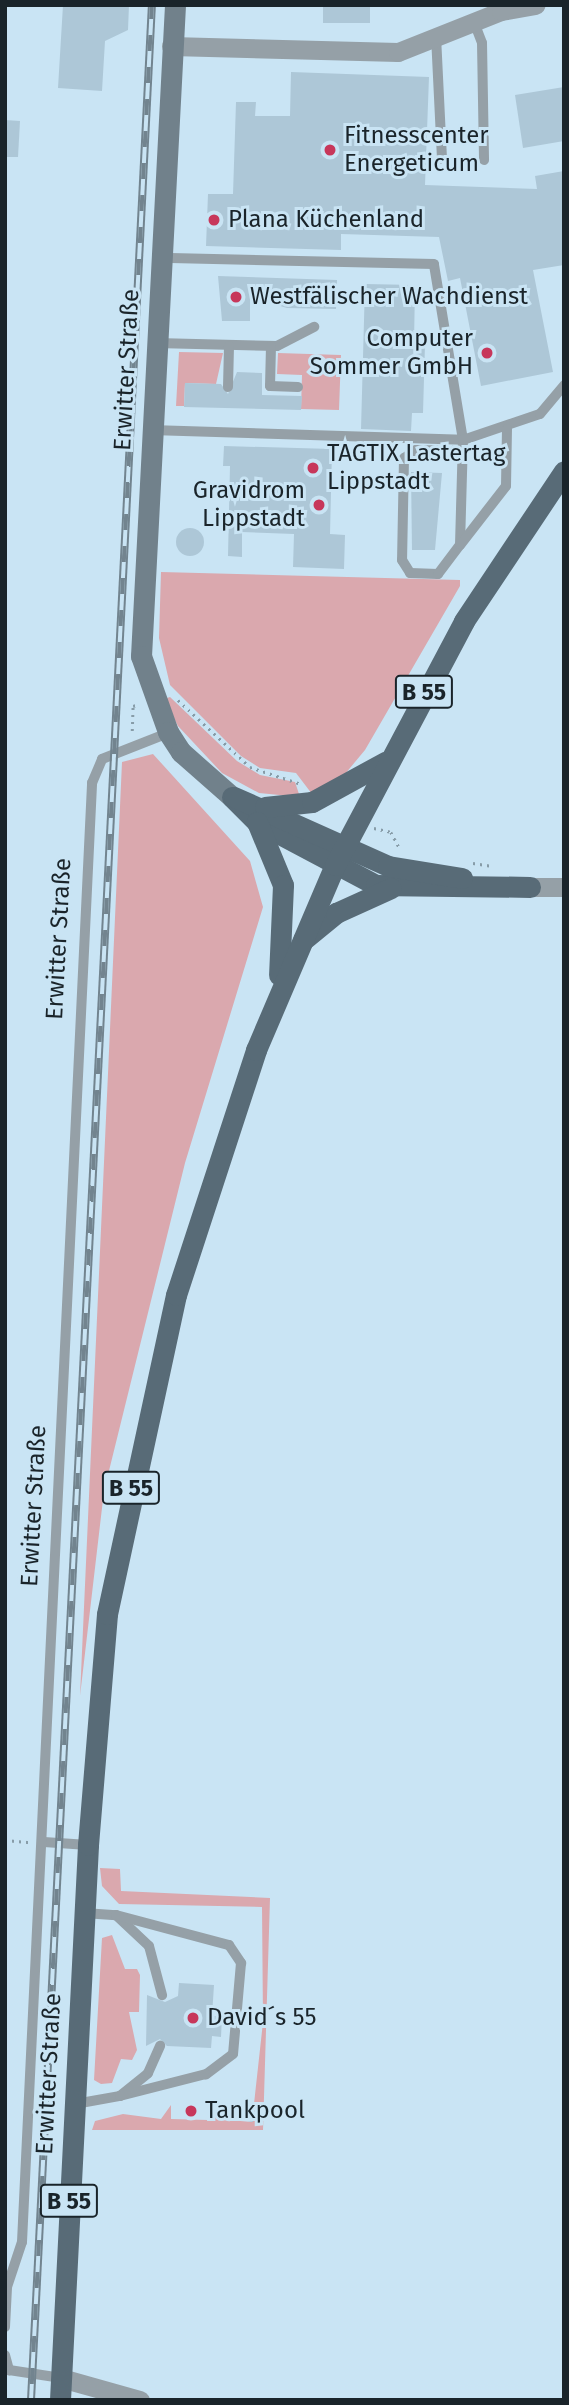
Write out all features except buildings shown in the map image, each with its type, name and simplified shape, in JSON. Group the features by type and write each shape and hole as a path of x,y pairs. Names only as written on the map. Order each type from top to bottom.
{"main road":[{"name":"Erwitter Straße","path":"175,5 150,429 141,656 168,732 181,752 232,796 261,814"},
{"name":"B 55","path":"339,856 385,762 470,611 564,471"},
{"path":"261,814 312,802 385,762"},
{"path":"261,814 391,888"},
{"path":"261,814 279,868 285,899 277,994"},
{"name":"Erwitter Straße","path":"60,2400 88,1845 107,1614 133,1479 182,1273 277,994 339,856"},
{"path":"339,856 530,887"},
{"path":"300,942 336,913 391,888 530,887"}],"street":[{"path":"171,46 398,52 474,22 535,5"},
{"path":"530,887 564,887"},
{"path":"61,2378 140,2400"}],"lane":[{"path":"474,22 482,43 484,160"},
{"path":"436,36 442,159"},
{"path":"160,258 434,264 463,446 460,545"},
{"path":"155,343 271,346 314,327"},
{"path":"228,387 229,346"},
{"path":"271,346 270,386 298,387"},
{"path":"507,429 506,486 438,574 410,573 402,560 404,458 416,450 463,446 540,414 564,384"},
{"path":"150,429 463,446"},
{"name":"Erwitter Straße","path":"5,2327 7,2287 22,2242 44,1842 92,783 102,759 168,732"},
{"path":"44,1842 88,1845"},
{"path":"74,2104 120,2096 206,2074 233,2053 241,1963 229,1945 116,1915 84,1913"},
{"path":"116,1915 149,1946 162,1995"},
{"path":"120,2096 148,2073 160,2046"},
{"path":"5,2355 9,2370 61,2378"}],"path":[{"path":"174,696 240,760 295,777 305,794"},
{"path":"5,1840 44,1842"}],"shaded area":[{"path":"179,352 223,353 216,384 185,383 184,406 176,406"},
{"path":"278,353 341,355 339,410 301,409 302,375 277,374"},
{"path":"161,572 460,580 460,586 365,750 345,774 312,794 296,773 260,768 241,756 170,685 159,638"},
{"path":"170,697 237,761 260,775 295,782 300,797 259,793 222,773 178,726 164,699"},
{"path":"153,754 250,861 263,907 185,1163 104,1491 80,1696 122,762"},
{"path":"100,1868 120,1869 121,1891 270,1898 263,2130 92,2130 95,2121 123,2114 161,2119 171,2105 171,2119 208,2120 209,2108 217,2119 252,2122 263,2022 262,1907 119,1904 102,1886"},
{"path":"112,1935 125,1969 137,1969 140,1975 139,2012 129,2012 137,2050 132,2060 121,2059 112,2083 101,2084 94,2080 102,1938"}],"railway":[{"path":"31,2400 152,5"}],"place":[{"name":"Fitnesscenter Energeticum","path":"330,150"},
{"name":"Plana Küchenland","path":"214,220"},
{"name":"Westfälischer Wachdienst","path":"236,297"},
{"name":"Computer Sommer GmbH","path":"487,353"},
{"name":"TAGTIX Lastertag Lippstadt","path":"313,468"},
{"name":"Gravidrom Lippstadt","path":"319,505"},
{"name":"David´s 55","path":"193,2018"},
{"name":"Tankpool","path":"191,2111"}]}
